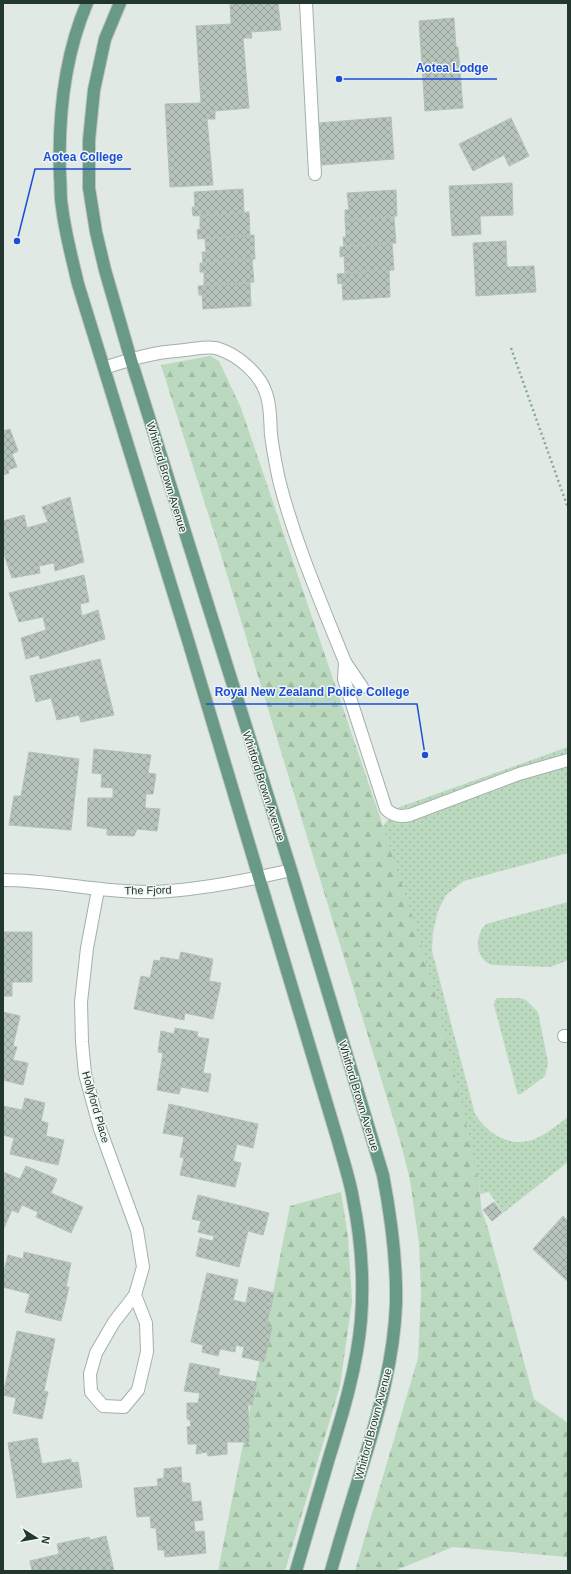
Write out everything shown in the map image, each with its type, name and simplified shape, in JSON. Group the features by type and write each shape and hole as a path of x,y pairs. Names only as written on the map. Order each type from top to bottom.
{"main road":[{"path":"87,3 70,56 58,141 61,205 67,240 78,284 338,1141 353,1199 360,1255 361,1319 351,1381 296,1571"},
{"name":"Whitford Brown Avenue","path":"120,3 105,39 94,90 89,140 89,188 96,232 105,270 131,360 291,870 383,1175 390,1209 394,1248 396,1304 388,1372 378,1416 331,1571"}],"street":[{"path":"306,3 315,174"},
{"path":"104,368 158,353 218,348 232,354 252,370 266,393 271,437 279,479 291,525 345,662 362,687"},
{"path":"345,662 344,679 386,809 391,814 401,817 410,815 519,774 568,760"},
{"name":"The Fjord","path":"3,880 17,880 98,890 151,892 205,888 291,870"},
{"name":"Hollyford Place","path":"98,890 87,948 82,994 82,1042 85,1074 100,1129 137,1230 143,1267 135,1295 114,1322 96,1353 90,1374 91,1392 103,1406 124,1407 138,1390 147,1352 146,1323 135,1295"}],"path":[{"path":"511,348 568,508"}],"green space":[{"path":"210,356 219,361 241,408 383,826 417,931 440,1011 465,1118 478,1178 482,1212 487,1225 534,1399 568,1423 568,1557 453,1547 394,1571 355,1571 418,1358 421,1295 419,1243 410,1180 401,1144 217,542 161,365"},
{"path":"568,747 568,853 464,881 446,895 438,911 433,932 432,951 475,1114 487,1129 503,1139 520,1142 530,1141 539,1137 568,1117 568,1162 503,1213 489,1192 480,1194 478,1178 383,826 397,808"},
{"path":"568,902 568,959 566,961 550,967 492,965 482,958 479,953 478,940 479,934 486,924"},
{"path":"497,998 520,998 526,1000 538,1012 548,1063 545,1076 521,1094 518,1094 517,1092 494,1005"},
{"path":"341,1192 348,1237 352,1301 340,1386 285,1571 218,1571 290,1206"}],"building":[{"path":"230,3 278,3 281,30 251,32 252,38 243,38 249,108 215,111 215,119 207,119 213,185 170,187 165,104 201,103 196,26 231,24"},
{"path":"454,18 463,108 425,111 419,21"},
{"path":"391,117 394,159 322,165 318,123"},
{"path":"511,118 529,156 509,166 504,155 473,171 459,144"},
{"path":"512,183 513,215 480,216 481,234 452,236 449,186"},
{"path":"243,189 244,213 193,216 192,207 195,207 194,192"},
{"path":"396,190 397,216 345,220 345,210 349,210 347,193"},
{"path":"249,212 250,235 198,239 197,230 200,229 200,216"},
{"path":"394,217 396,243 344,246 343,237 346,237 345,220"},
{"path":"254,235 255,259 203,263 202,252 206,252 205,239"},
{"path":"506,241 507,267 534,266 536,292 476,296 473,243"},
{"path":"392,243 394,270 345,273 344,256 340,257 340,247"},
{"path":"252,259 254,282 204,286 204,272 200,272 200,263"},
{"path":"389,270 390,297 343,300 342,283 338,284 337,274"},
{"path":"250,283 251,306 203,309 202,295 199,295 198,286"},
{"path":"10,429 18,451 12,454 17,467 8,470 9,473 3,475 3,431"},
{"path":"70,497 84,562 55,571 54,563 39,566 40,573 12,578 3,554 3,521 24,515 27,528 48,522 42,507"},
{"path":"84,575 89,602 80,604 82,616 98,610 105,639 40,659 39,655 26,659 21,638 46,630 43,617 19,622 9,593"},
{"path":"100,659 114,715 81,722 79,715 57,720 51,698 36,702 30,676"},
{"path":"94,749 151,755 148,773 156,774 153,794 146,794 145,808 160,809 157,831 137,829 134,836 107,835 107,829 87,826 88,798 113,798 113,788 101,787 102,774 92,773"},
{"path":"29,752 79,759 71,830 9,825 14,796 21,796"},
{"path":"3,932 32,932 32,982 12,982 12,996 3,996"},
{"path":"181,952 213,959 209,981 221,983 213,1019 185,1013 184,1020 134,1009 141,976 150,978 154,960 160,961 161,957 179,960"},
{"path":"3,1012 20,1016 13,1046 17,1047 13,1060 28,1063 23,1085 3,1080"},
{"path":"175,1028 198,1032 197,1037 209,1039 203,1073 211,1074 208,1092 181,1087 179,1094 157,1090 163,1053 158,1052 161,1031 174,1034"},
{"path":"25,1098 45,1103 41,1121 48,1123 46,1136 64,1140 58,1165 10,1154 14,1138 3,1135 3,1106 22,1110"},
{"path":"169,1104 258,1124 253,1148 237,1144 233,1161 241,1163 235,1187 180,1175 184,1158 180,1157 184,1137 163,1133"},
{"path":"26,1166 57,1179 51,1193 83,1207 71,1233 36,1217 38,1212 22,1205 18,1213 12,1210 3,1230 3,1172 20,1179"},
{"path":"198,1195 269,1213 263,1235 248,1231 239,1267 196,1256 200,1238 213,1241 214,1236 198,1232 201,1221 192,1219"},
{"path":"494,1202 502,1213 492,1221 483,1210"},
{"path":"563,1216 568,1221 568,1248 551,1266 533,1249"},
{"path":"568,1248 568,1280 567,1281 551,1266"},
{"path":"24,1252 71,1263 66,1287 69,1287 61,1321 25,1312 30,1294 3,1287 3,1275 8,1255 23,1259"},
{"path":"207,1273 238,1280 233,1300 246,1303 249,1287 274,1293 266,1327 272,1328 264,1362 242,1357 244,1347 236,1345 235,1352 220,1349 218,1356 202,1352 203,1345 191,1342"},
{"path":"17,1331 55,1339 44,1391 48,1392 42,1419 13,1413 16,1398 3,1395"},
{"path":"190,1363 220,1369 218,1375 257,1382 252,1405 248,1405 249,1442 227,1442 227,1454 208,1456 207,1452 196,1454 197,1444 188,1444 187,1427 191,1426 190,1420 187,1419 187,1403 198,1403 200,1393 184,1391"},
{"path":"37,1438 42,1464 71,1459 71,1463 78,1462 82,1487 17,1498 8,1443"},
{"path":"181,1467 182,1483 190,1483 192,1502 201,1501 203,1520 194,1521 195,1532 204,1531 206,1553 165,1557 164,1550 158,1550 156,1528 151,1528 150,1516 137,1517 134,1488 158,1486 157,1479 164,1478 164,1469"},
{"path":"106,1536 114,1571 32,1571 30,1561 59,1554 57,1544 89,1537 90,1540"}],"place":[{"name":"Aotea Lodge","path":"339,79"},
{"name":"Aotea College","path":"17,241"},
{"name":"Royal New Zealand Police College","path":"425,755"}]}
